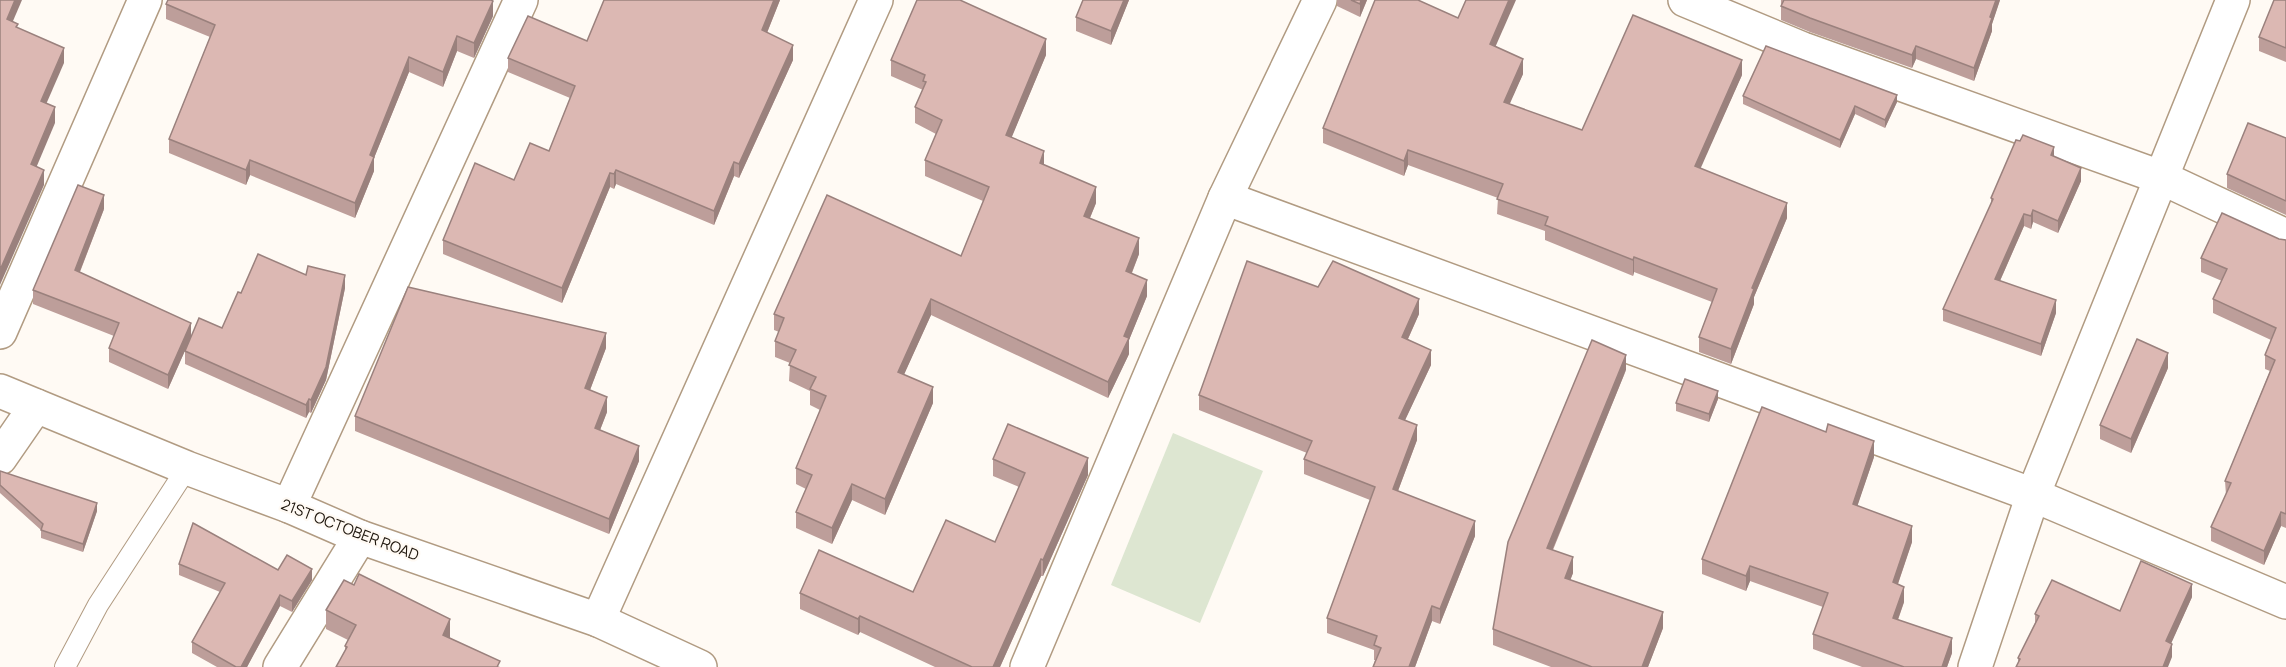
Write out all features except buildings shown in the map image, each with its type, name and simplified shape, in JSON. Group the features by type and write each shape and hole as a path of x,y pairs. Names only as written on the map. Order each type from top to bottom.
{"street":[{"path":"0,332 145,0"},
{"path":"289,506 521,0"},
{"path":"598,620 876,0"},
{"path":"1027,667 1225,198 1320,0"},
{"path":"1685,0 1803,49 2160,177 2286,236"},
{"path":"1975,667 2033,495 2233,0"},
{"path":"1225,198 2033,495 2286,602"},
{"name":"21ST OCTOBER ROAD","path":"0,391 188,468 289,506 360,537 598,620 700,667"},
{"path":"0,458 36,406"},
{"path":"280,667 360,537"}],"lane":[{"path":"65,667 98,605 188,468"}],"green space":[{"path":"1173,433 1263,471 1200,623 1111,585"}]}
